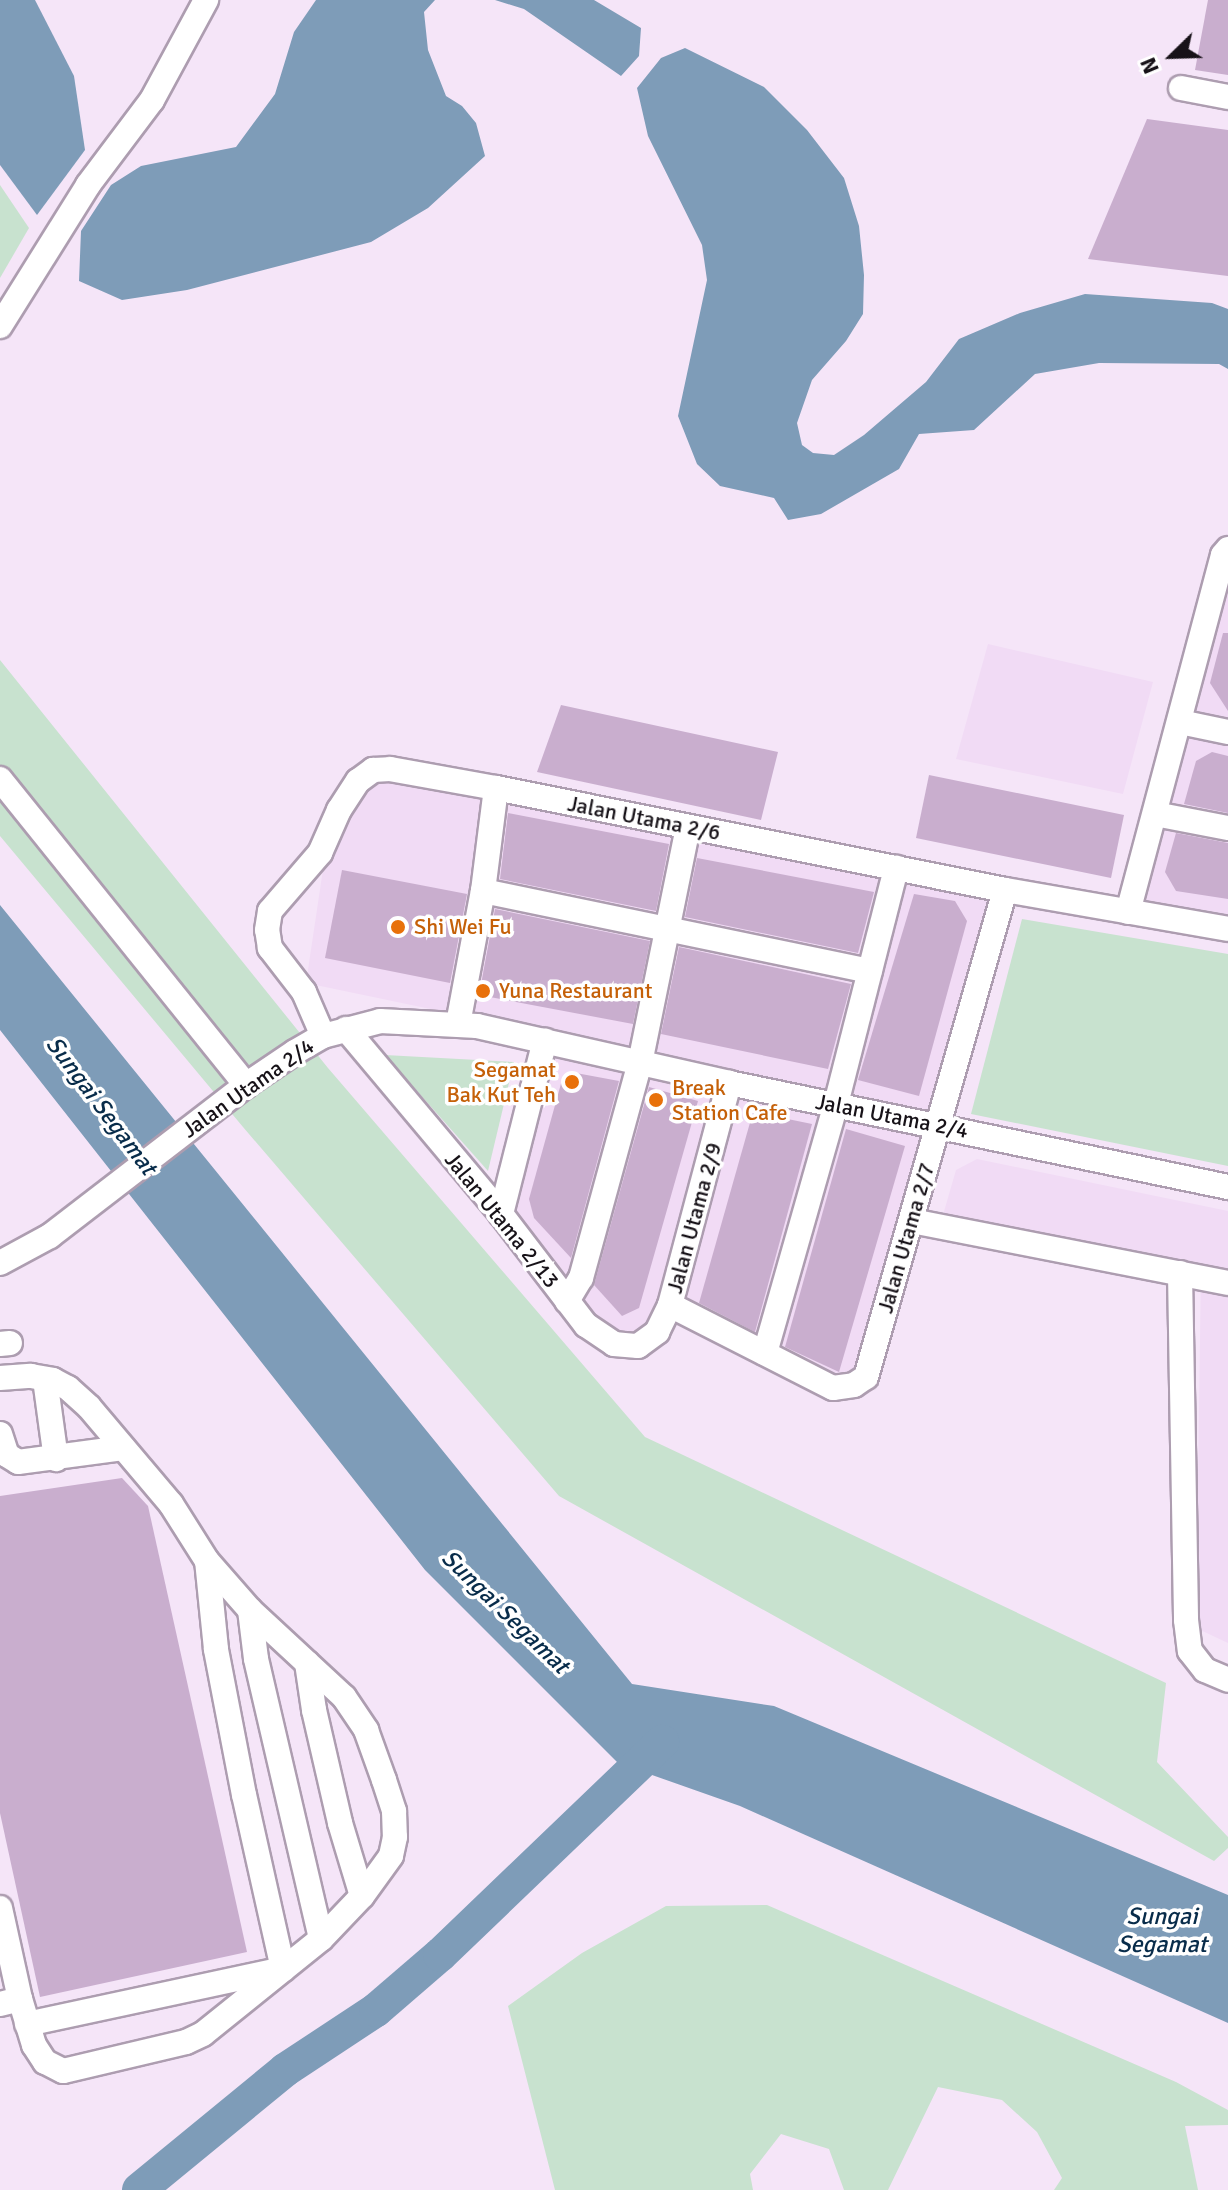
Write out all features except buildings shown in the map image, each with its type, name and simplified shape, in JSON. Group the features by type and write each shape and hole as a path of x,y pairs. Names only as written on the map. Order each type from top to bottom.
{"street":[{"path":"0,326 88,185 152,100 206,0"},
{"path":"1181,88 1228,97"},
{"path":"1128,912 1180,722 1216,627 1223,555 1228,549"},
{"path":"1180,722 1228,732"},
{"name":"Jalan Utama 2/6","path":"323,1036 304,992 270,948 267,930 270,911 320,853 339,810 358,781 373,770 390,769 496,788 1005,890 1228,929"},
{"path":"0,779 239,1090"},
{"path":"458,1024 483,891 496,788"},
{"path":"1155,814 1228,828"},
{"path":"567,1301 581,1278 640,1063 688,827"},
{"path":"765,1353 836,1104 896,868"},
{"name":"Jalan Utama 2/7","path":"670,1305 833,1388 854,1385 866,1377 1005,890"},
{"path":"483,891 870,971"},
{"name":"Jalan Utama 2/4","path":"0,1263 50,1236 239,1090 323,1036 380,1021 458,1024 545,1040 729,1083 1228,1187"},
{"name":"Jalan Utama 2/13","path":"346,1029 501,1214 586,1325 614,1344 638,1346 657,1332 670,1305"},
{"path":"501,1214 545,1040"},
{"name":"Jalan Utama 2/9","path":"670,1305 729,1083"},
{"path":"912,1221 1228,1283"},
{"path":"1180,1273 1186,1620 1190,1651 1205,1670 1228,1680"},
{"path":"0,1378 45,1379 68,1388 171,1504 207,1561 250,1610 344,1697 366,1730 394,1811 395,1837 391,1856 362,1896 321,1939 203,2034 186,2042 91,2067 63,2071 45,2062 27,2024 10,2001 0,1908"},
{"path":"45,1379 56,1459"},
{"path":"0,1434 7,1455 18,1462 123,1448"},
{"path":"207,1561 222,1678 283,1969"},
{"path":"250,1610 256,1659 321,1939"},
{"path":"307,1663 314,1710 337,1809 362,1896"},
{"path":"27,2024 283,1969"}],"shaded area":[{"path":"1228,537 1228,936 1118,917 1217,548"},
{"path":"988,644 1153,682 1123,794 956,759"},
{"path":"394,763 1001,880 856,1392 675,1316 611,1352 489,1212 536,1031 306,983 325,856 364,785"},
{"path":"977,1159 1228,1211 1228,1643 1196,1628 1201,1268 943,1215 956,1170"}],"green space":[{"path":"0,185 29,228 0,278"},
{"path":"0,660 328,1068 645,1437 1166,1683 1157,1762 1228,1837 1228,1848 1214,1861 559,1496 243,1127 0,836"},
{"path":"1022,919 1228,954 1228,1166 971,1114"},
{"path":"385,1055 514,1062 488,1171"},
{"path":"767,1905 1176,2082 1228,2110 1228,2125 1185,2126 1198,2190 1054,2190 1062,2178 1037,2132 1002,2100 938,2087 888,2190 844,2190 829,2149 781,2134 750,2174 753,2190 555,2190 508,2006 582,1953 666,1906"}],"water":[{"path":"0,0 35,0 74,76 85,150 37,215 0,165"},
{"path":"316,0 435,0 424,12 428,50 446,96 462,106 476,123 485,156 428,208 371,242 187,290 122,300 79,281 81,231 111,185 141,166 236,147 275,94 294,32"},
{"path":"495,0 594,0 641,28 639,56 621,76 524,9"},
{"path":"685,48 764,87 807,130 844,178 859,226 864,275 863,314 846,341 812,380 797,423 802,445 813,453 834,455 864,435 926,382 959,339 1020,313 1085,294 1212,303 1228,309 1228,369 1219,364 1099,363 1035,374 974,430 919,434 899,469 821,514 788,520 774,498 720,486 697,464 678,416 707,280 702,245 648,136 637,88 661,58"},
{"name":"Sungai Segamat","path":"0,905 632,1684 774,1706 1228,1895 1228,2023 740,1806 618,1763 425,1570 0,1030"}],"waterway":[{"path":"139,2190 285,2070 376,2010 440,1955 662,1742"}],"place":[{"name":"Shi Wei Fu","path":"398,927"},
{"name":"Yuna Restaurant","path":"483,991"},
{"name":"Segamat Bak Kut Teh","path":"572,1082"},
{"name":"Break Station Cafe","path":"656,1100"}]}
